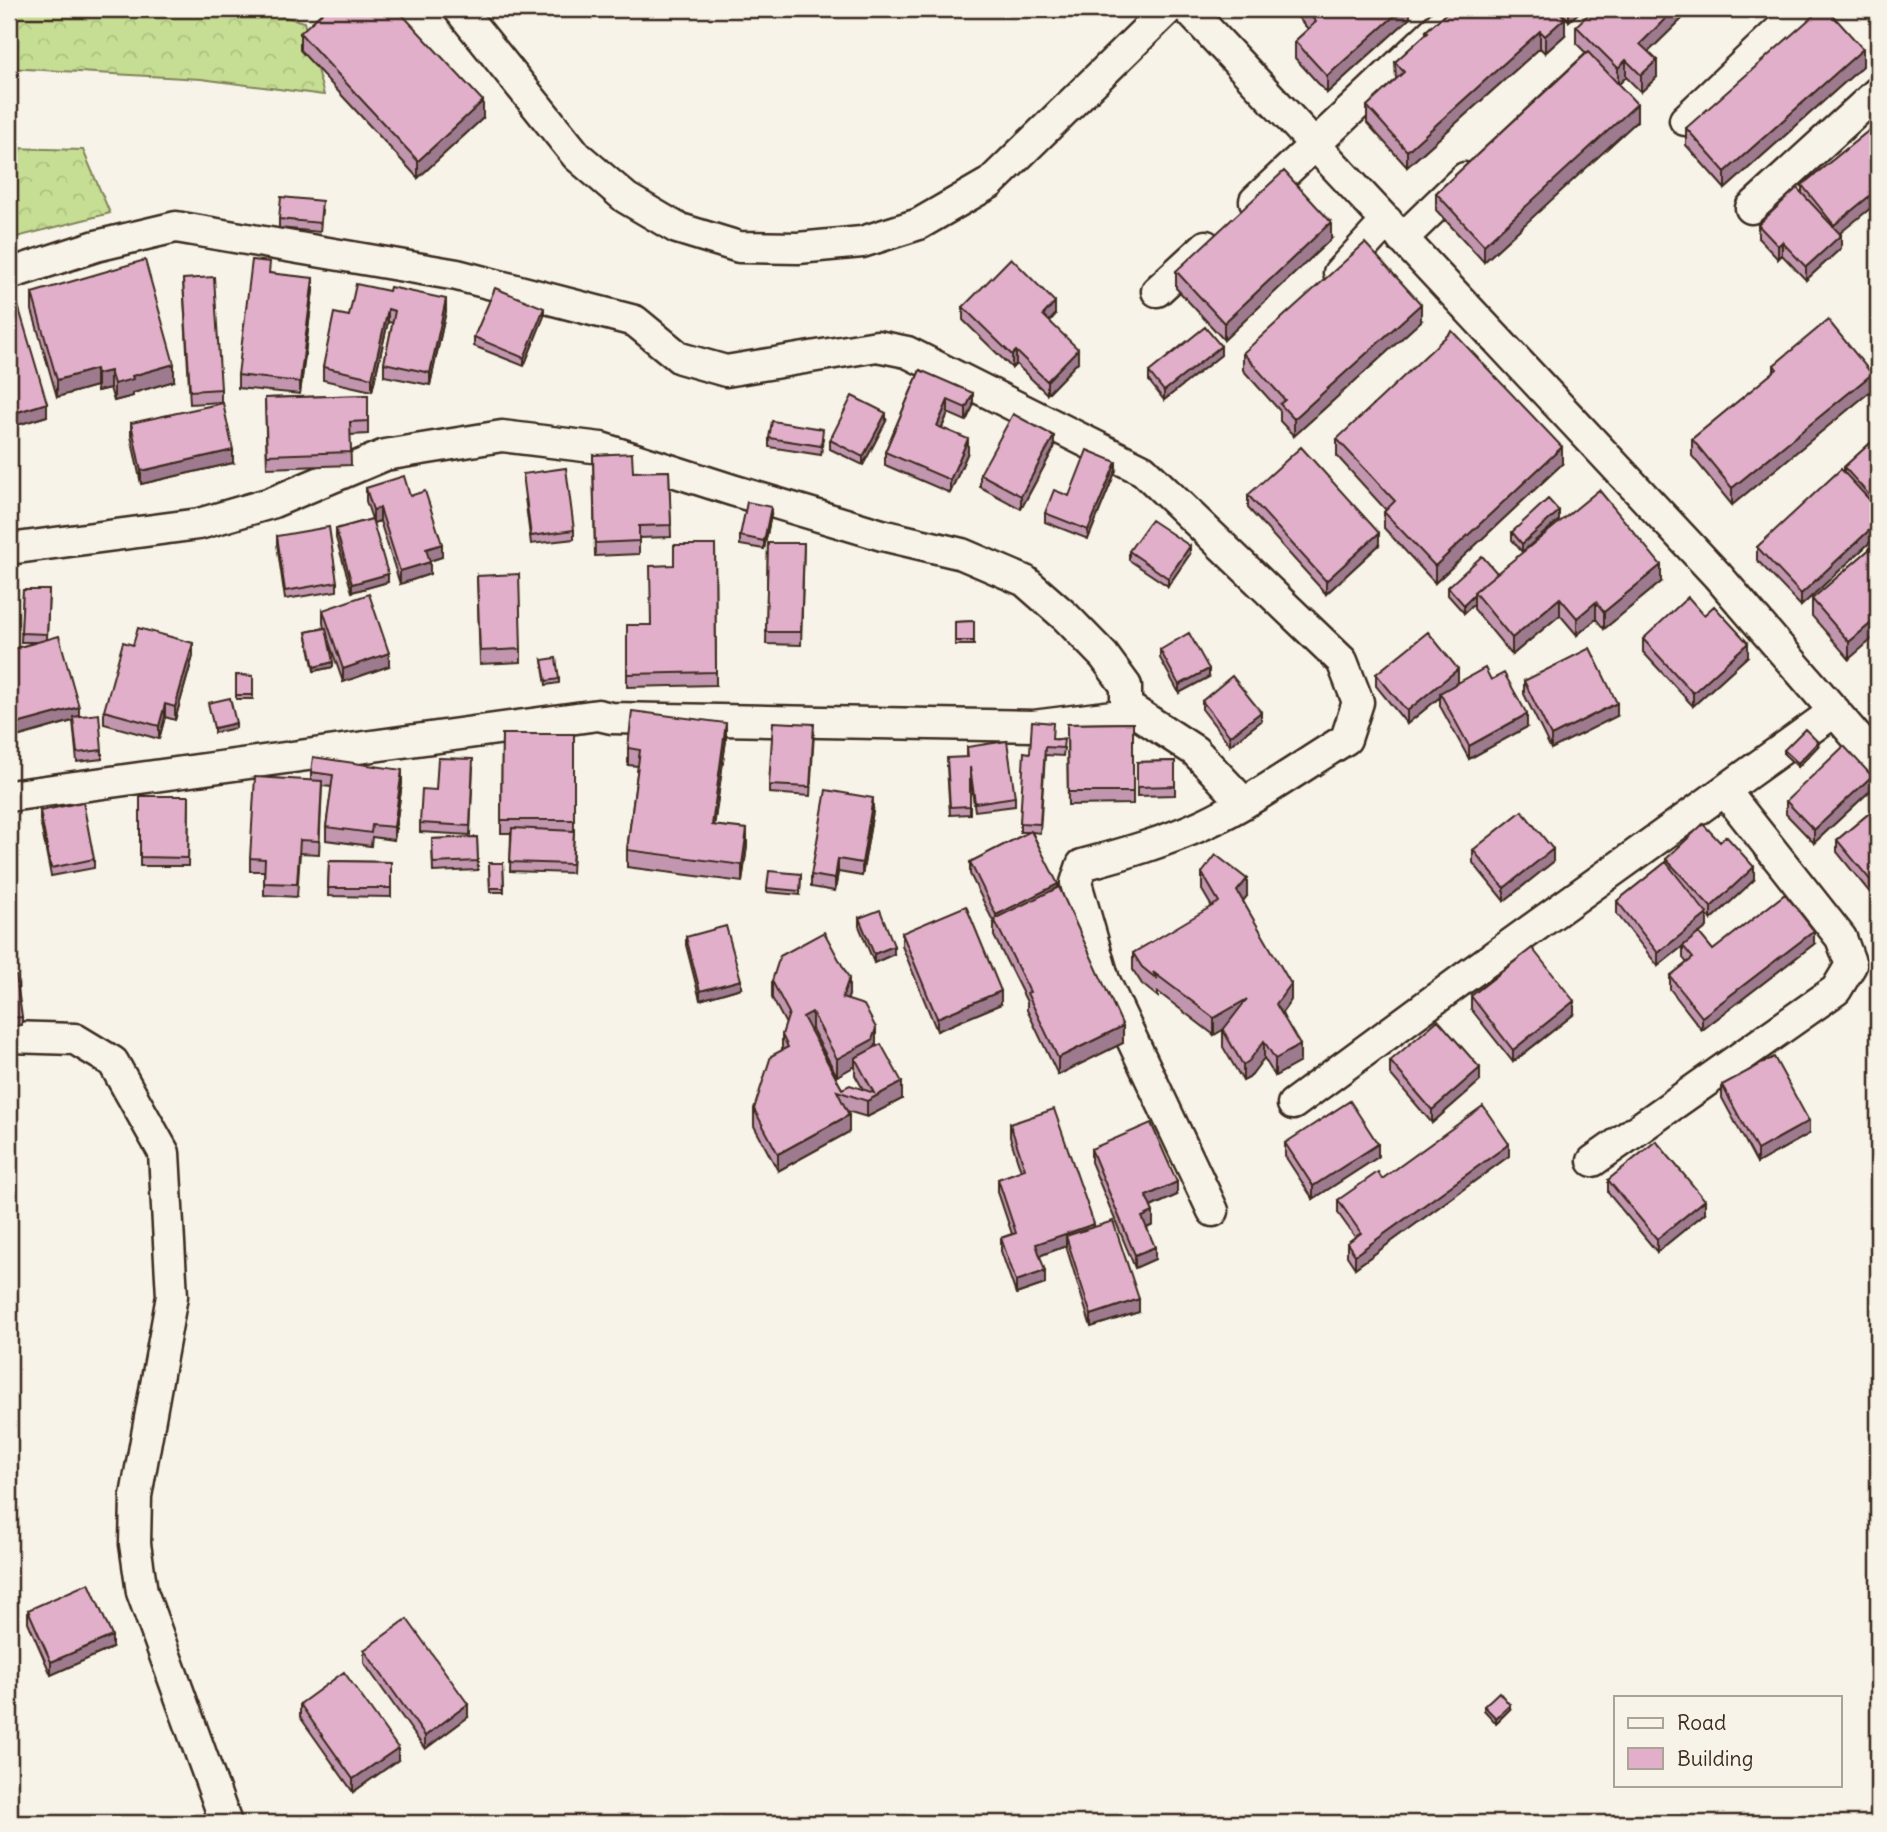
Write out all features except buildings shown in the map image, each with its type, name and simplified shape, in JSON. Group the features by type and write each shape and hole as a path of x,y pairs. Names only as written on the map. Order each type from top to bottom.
{"street":[{"path":"459,9 577,156 626,198 677,228 739,247 798,248 862,242 919,224 990,183 1168,9"},
{"path":"1188,9 1717,575 1878,762"},
{"path":"1157,291 1458,9"},
{"path":"1685,120 1802,9"},
{"path":"1751,208 1878,92"},
{"path":"1316,296 1481,163"},
{"path":"9,274 96,246 176,228 457,275 635,321 680,358 726,371 877,346 907,352 1143,470 1342,662 1357,702 1346,739 1244,803 1203,825 1127,853 1082,865 1076,883 1104,980 1213,1210"},
{"path":"9,549 199,524 271,503 385,455 502,436 601,448 820,516 962,554 1026,582 1066,617 1104,656 1126,686 1126,706 1121,715 1033,726 611,718 598,715 9,796"},
{"path":"1126,706 1195,751 1244,803"},
{"path":"1293,1104 1835,711"},
{"path":"1593,1161 1836,990 1852,965 1842,937 1725,791"},
{"path":"9,1037 75,1039 113,1062 164,1153 173,1296 136,1496 135,1544 142,1592 226,1823"}],"green space":[{"path":"9,9 254,9 304,22 324,95 201,79 9,68"},
{"path":"9,148 83,150 110,213 9,239"}]}
